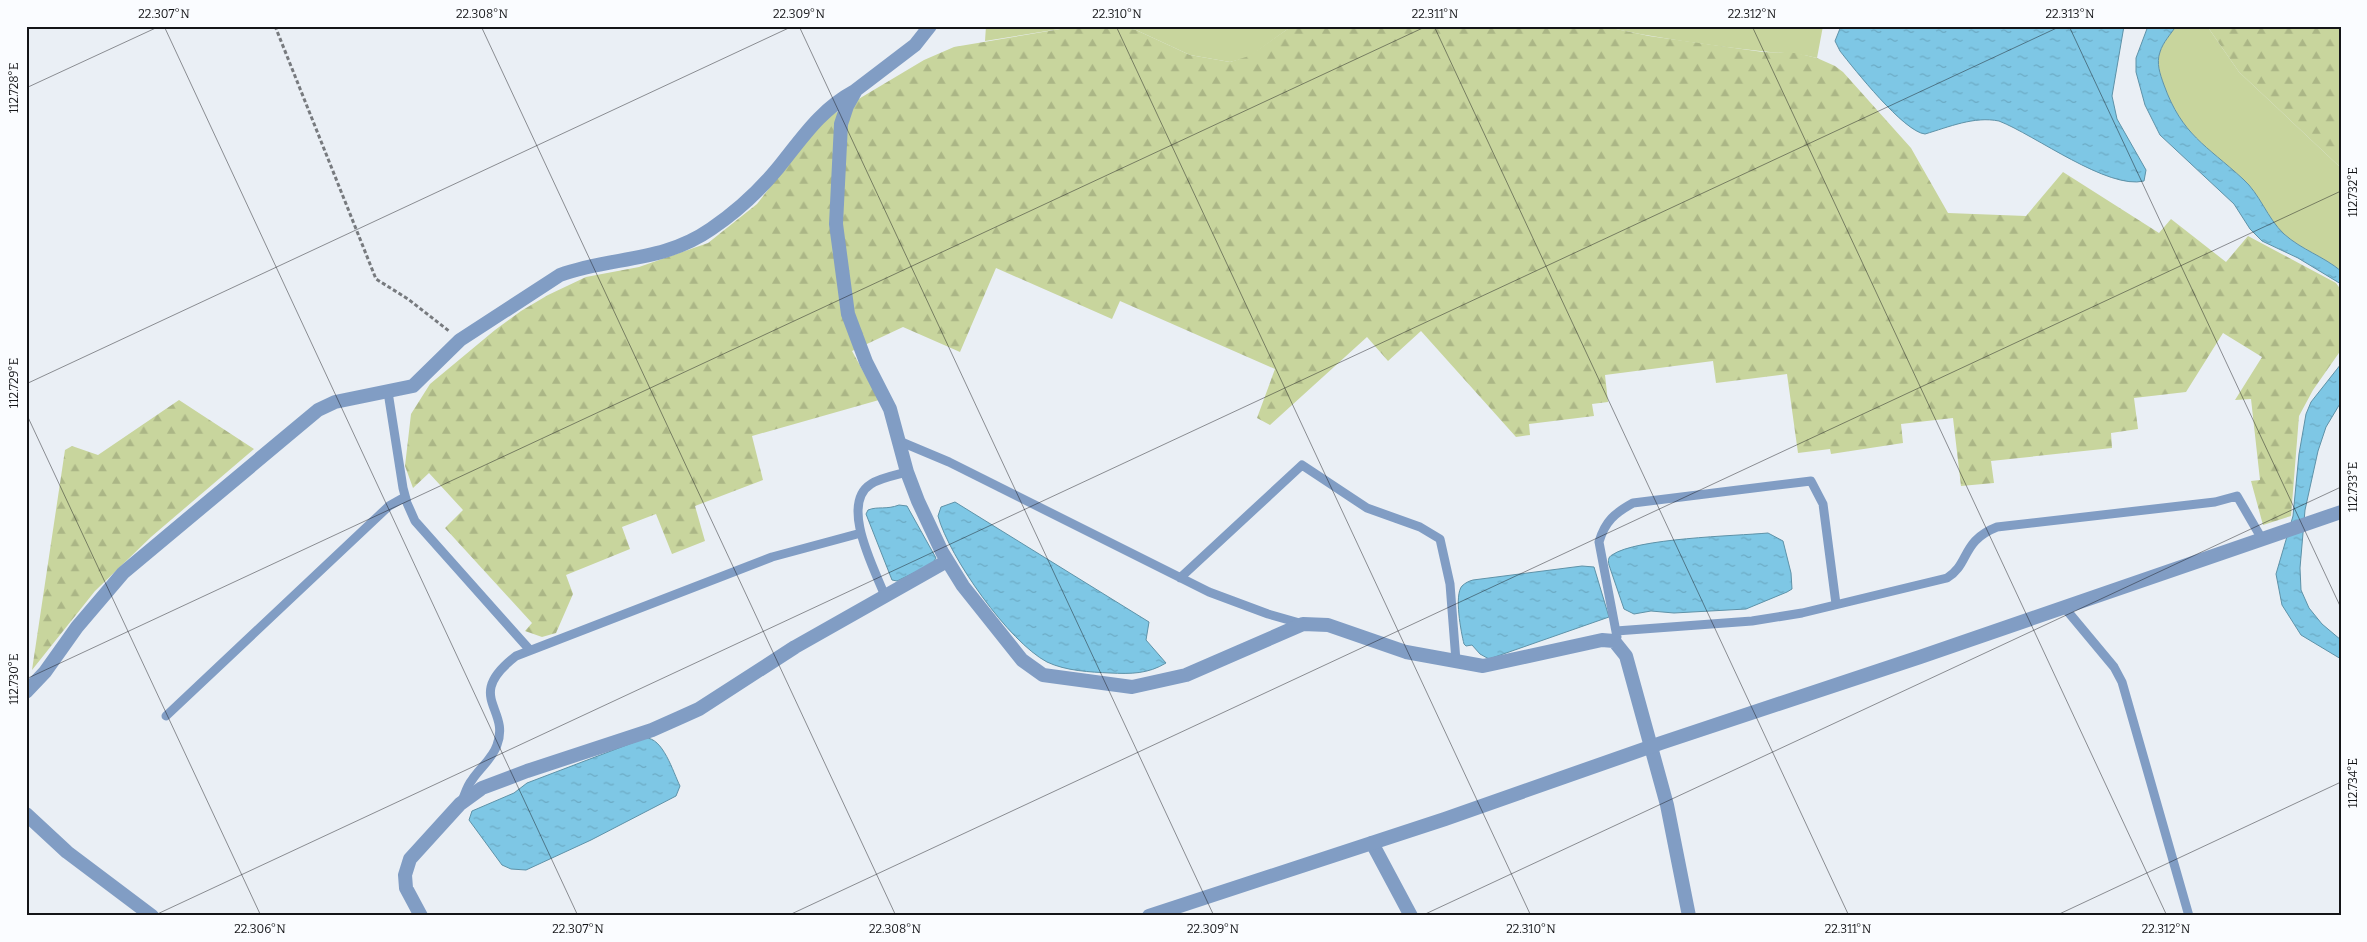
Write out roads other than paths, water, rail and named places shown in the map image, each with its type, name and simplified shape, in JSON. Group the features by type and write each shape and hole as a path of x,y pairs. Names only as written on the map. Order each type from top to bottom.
{"street":[{"path":"26,692 45,672 77,627 124,573 262,455 318,410 335,402 413,386 460,340 560,275 578,269 649,257 688,243 709,230 760,188 826,110 856,90 915,45 930,26"},
{"path":"856,90 846,106 840,130 836,224 848,314 856,338 890,409 918,501 947,561 963,586 1022,660 1043,675 1119,686 1138,686 1186,676 1303,624 1328,625 1406,652 1489,666 1602,640 1614,641 1618,638 1626,656 1668,805 1690,916"},
{"path":"1148,916 1372,843 1651,746 2341,512"},
{"path":"421,916 406,888 406,867 410,859 460,804 482,788 518,774 652,730 699,709 795,647 947,561"},
{"path":"26,814 67,852 152,916"},
{"path":"1372,843 1411,916"}],"lane":[{"path":"388,392 405,497 415,521 530,649"},
{"path":"899,441 949,462 1209,592 1268,614 1303,624"},
{"path":"1180,578 1302,465 1367,508 1420,527 1440,539 1450,584 1456,661"},
{"path":"885,596 861,533 858,522 858,504 862,492 871,484 908,472"},
{"path":"1836,604 1823,504 1811,481 1633,502 1610,518 1603,528 1599,542 1618,638 1752,621 1836,604 1947,578 1954,574 1974,540 1985,532 1997,527 2215,502 2237,496 2262,539"},
{"path":"166,716 389,506 405,497"},
{"path":"460,804 470,781 497,747 499,727 491,703 492,683 507,663 530,649 772,557 861,533"},
{"path":"2064,607 2114,667 2122,682 2188,916"}],"water":[{"path":"1841,26 2124,26 2112,96 2117,119 2146,170 2144,181 2129,182 2092,170 1999,121 1971,121 1925,134 1916,131 1893,112 1840,51 1835,41"},
{"path":"2148,26 2176,26 2161,48 2158,64 2171,102 2187,128 2206,148 2249,185 2284,234 2341,271 2341,284 2298,258 2262,241 2250,229 2234,204 2160,135 2145,105 2136,72 2136,58"},
{"path":"2341,364 2341,402 2326,427 2318,451 2305,510 2300,568 2301,590 2309,608 2322,624 2341,640 2341,659 2301,635 2282,605 2276,574 2293,516 2299,454 2306,414 2311,402"},
{"path":"955,502 1149,622 1146,640 1166,663 1153,669 1132,673 1086,671 1054,665 1032,652 1015,637 982,597 954,553 938,516 941,507"},
{"path":"899,505 907,506 936,558 932,564 897,581 892,580 866,514 868,510"},
{"path":"1768,533 1783,541 1791,573 1792,589 1787,592 1746,609 1674,613 1651,611 1634,614 1624,609 1609,565 1609,559 1612,555 1624,549 1663,541"},
{"path":"1582,566 1594,567 1609,617 1489,659 1480,654 1472,645 1466,646 1464,644 1459,614 1459,597 1462,586 1466,583 1473,580"},
{"path":"645,738 657,743 667,756 680,786 676,796 591,840 526,870 511,869 502,865 469,820 472,811 514,793 527,783"}]}
